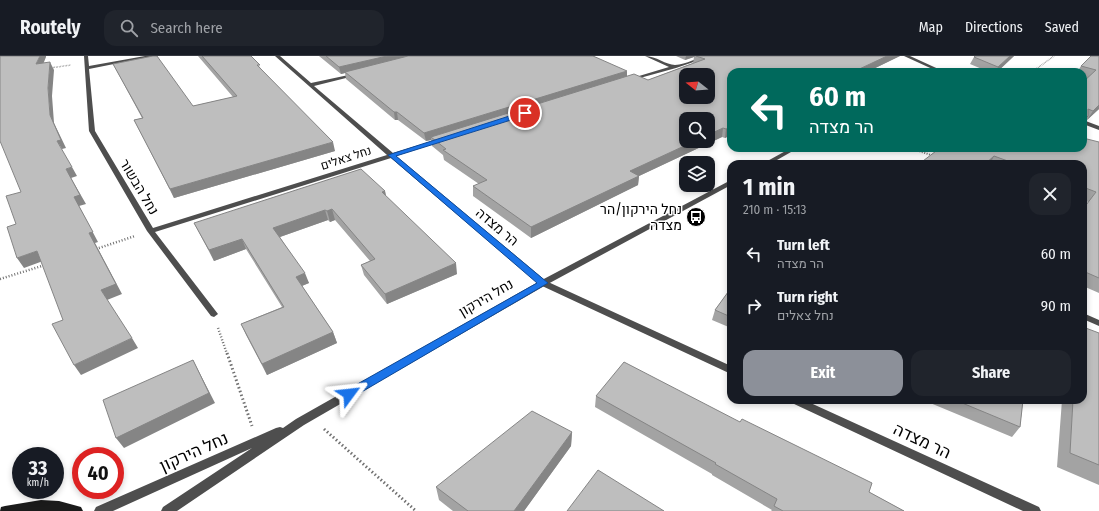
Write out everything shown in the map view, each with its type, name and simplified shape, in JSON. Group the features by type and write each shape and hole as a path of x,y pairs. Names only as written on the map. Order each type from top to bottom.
{"main road":[{"path":"5,511 36,505 66,506 77,511"}],"street":[{"path":"86,62 152,56"},
{"name":"הר מצדה","path":"277,56 391,155 543,283 727,368"},
{"path":"647,56 674,67"},
{"path":"622,83 709,56"},
{"path":"906,56 931,68"},
{"name":"נחל הבשור","path":"86,62 92,131 151,231 214,314"},
{"path":"310,85 362,72"},
{"path":"1087,124 1099,128"},
{"name":"נחל צאלים","path":"151,231 450,137"},
{"path":"772,160 788,152"},
{"name":"נחל הירקון","path":"167,511 310,416 543,283 727,184"},
{"path":"1087,318 1099,323"},
{"name":"הר מצדה","path":"804,404 1035,511"},
{"name":"נחל הירקון","path":"100,511 300,422"}],"path":[{"path":"1038,68 1054,56"},
{"path":"47,69 86,62"},
{"path":"921,152 940,159"},
{"path":"91,250 151,231"},
{"path":"0,279 45,265"},
{"path":"214,314 257,441"},
{"path":"310,416 416,511"}],"building":[{"path":"0,56 40,56 36,64 50,62 48,88 50,115 61,140 57,141 72,167 66,169 80,195 74,197 93,232 89,233 116,284 101,290 132,338 74,365 52,324 63,320 37,251 17,258 7,227 16,224 6,196 21,192 0,141"},
{"path":"157,56 193,106 237,96 202,56 251,56 260,65 257,65 333,142 170,189 134,120 143,118 113,64"},
{"path":"326,56 387,56 339,67"},
{"path":"408,56 593,56 627,71 424,133 397,112 394,112 345,72"},
{"path":"696,56 887,56 862,68 727,68 727,129 723,128 715,132 715,112 679,112 680,148 630,171 639,176 531,227 473,186 487,180 443,150 446,149 431,137 634,74 648,80 679,69 679,104 715,104 715,68 681,68 705,59"},
{"path":"1010,56 998,67 974,57"},
{"path":"1091,56 1099,56 1099,105 1093,111 1088,109 1087,117 1087,78 1096,70 1081,66"},
{"path":"1087,139 1099,142 1099,278 1087,273 1087,204 1096,192 1087,189 1087,160 1005,160 994,156 990,160 924,160 935,152 1087,152"},
{"path":"361,169 385,191 382,192 456,263 385,294 361,265 375,259 332,209 273,228 305,273 296,277 333,332 262,364 241,324 284,307 242,239 209,250 194,223"},
{"path":"727,294 727,315 715,310"},
{"path":"1087,328 1099,333 1099,465 1070,453 1073,404 1087,404"},
{"path":"193,360 209,393 116,438 103,400"},
{"path":"624,362 740,422 742,419 872,483 869,492 904,511 783,511 774,506 777,499 596,396"},
{"path":"965,404 1023,404 1020,427"},
{"path":"532,411 572,432 514,511 468,511 436,487"},
{"path":"598,470 664,511 567,511"}],"place":[{"name":"נחל הירקון/הר מצדה","path":"696,217"}],"route":[{"path":"349,394 543,283 391,155 525,113"}]}
